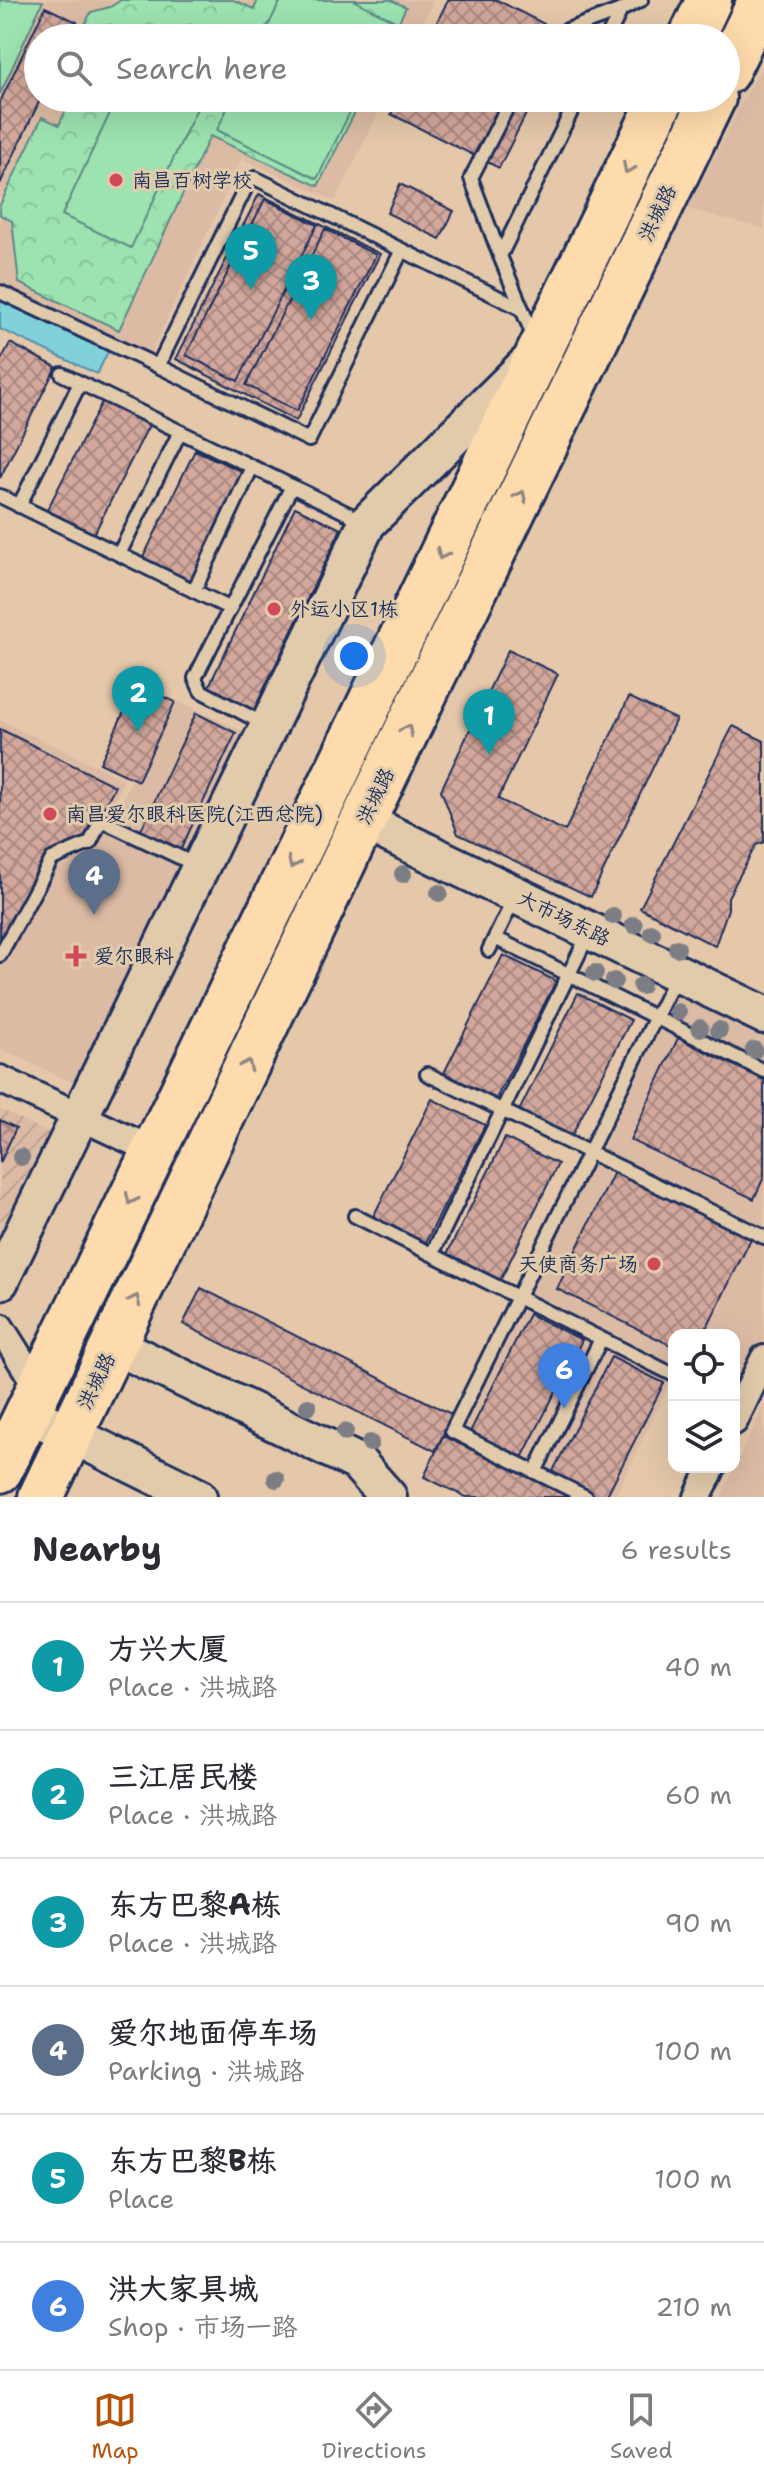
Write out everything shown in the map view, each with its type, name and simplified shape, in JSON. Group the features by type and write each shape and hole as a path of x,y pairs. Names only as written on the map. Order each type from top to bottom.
{"highway":[{"path":"698,24 709,0"},
{"path":"740,43 761,0"},
{"path":"0,1470 655,112"},
{"name":"洪城路","path":"41,1497 363,821 706,112"}],"main road":[{"path":"0,1281 367,523 540,352"},
{"name":"大市场东路","path":"363,821 764,1015"},
{"path":"114,1345 357,1462 388,1497"},
{"path":"33,1401 71,1435 198,1497"}],"street":[{"path":"0,1079 154,1151"},
{"path":"0,1327 33,1401"},
{"path":"740,1404 764,1359"},
{"path":"698,1497 709,1473"}],"lane":[{"path":"584,24 641,0"},
{"path":"614,24 621,10"},
{"path":"505,112 471,178 540,352"},
{"path":"500,256 571,112"},
{"path":"158,366 249,181 255,178 522,309"},
{"path":"0,292 309,440 402,250"},
{"path":"62,374 367,523"},
{"path":"19,506 80,383"},
{"path":"119,554 180,432"},
{"path":"194,591 252,467"},
{"path":"269,727 201,691 195,678 292,486"},
{"path":"0,496 229,608"},
{"path":"0,955 52,859 90,843 101,820 201,867"},
{"path":"516,895 492,944 569,975 764,1071"},
{"path":"432,1254 590,931"},
{"path":"586,1497 452,1431 678,973"},
{"path":"427,1074 764,1237"},
{"path":"355,1216 668,1372"},
{"path":"535,1472 601,1339"}],"shaded area":[{"name":"南昌百树学校","path":"0,0 434,0 422,24 24,24 24,112 379,112 335,201 242,159 148,360 0,291"},
{"path":"764,62 764,229 687,209"},
{"path":"137,682 249,734 191,857 113,821 131,780 99,764"},
{"name":"爱尔眼科","path":"0,720 124,779 108,821 199,862 85,1088 0,1049"},
{"path":"679,988 764,1029 764,1230 601,1151"},
{"path":"0,1109 49,1133 0,1238"},
{"name":"天使商务广场","path":"592,1160 764,1243 764,1339 740,1388 740,1329 668,1329 668,1361 528,1293"},
{"path":"520,1305 668,1377 668,1387 615,1497 576,1497 456,1438"},
{"path":"764,1406 764,1497 721,1497 732,1473 740,1473 740,1457"}],"green space":[{"path":"0,0 43,1 32,24 24,24 24,42 0,94"},
{"path":"121,0 233,0 254,9 258,0 391,0 406,7 398,24 85,24 91,12 110,7"},
{"path":"281,0 353,0 395,21 393,24 269,24"},
{"path":"65,112 355,112 318,186 210,136 119,330 19,283 12,221 0,215 0,205 42,117 59,125"},
{"path":"110,112 195,112 131,248 62,215"},
{"path":"225,112 350,112 317,179 217,130"}],"water":[{"path":"0,299 109,350 97,374 0,329"}],"building":[{"path":"448,0 497,0 544,24 436,24"},
{"path":"45,7 77,22 76,24 37,24"},
{"path":"24,51 24,112 34,112 0,184 0,102"},
{"path":"392,112 527,112 499,168"},
{"path":"400,184 454,211 440,239 387,213"},
{"path":"259,194 380,254 296,421 176,359"},
{"path":"265,199 317,225 238,381 186,355"},
{"path":"325,229 376,255 297,411 246,385"},
{"path":"10,343 56,367 0,478 0,362"},
{"path":"104,398 151,421 91,540 44,516"},
{"path":"195,450 243,472 189,585 141,562"},
{"name":"外运小区1栋","path":"295,507 341,529 253,712 207,690"},
{"path":"508,650 558,674 498,799 565,831 629,697 676,719 591,897 458,834 441,790"},
{"path":"137,684 175,702 138,781 100,763"},
{"path":"196,713 236,733 180,851 140,832"},
{"path":"733,726 764,741 764,842 756,845 728,897 728,909 715,946 640,908"},
{"name":"南昌爱尔眼科医院(江西总院)","path":"0,729 115,786 87,841 51,857 0,946"},
{"path":"503,955 556,981 496,1099 444,1073"},
{"path":"578,993 631,1020 571,1137 519,1111"},
{"path":"678,1038 764,1080 764,1177 754,1199 630,1140"},
{"path":"432,1099 485,1125 425,1244 373,1217"},
{"path":"0,1120 16,1128 0,1163"},
{"path":"505,1138 558,1164 499,1283 446,1256"},
{"name":"天使商务广场","path":"614,1172 751,1239 706,1329 668,1329 668,1344 557,1289"},
{"path":"201,1288 453,1415 435,1451 183,1324"},
{"path":"529,1314 582,1340 522,1458 470,1432"},
{"path":"611,1357 664,1383 606,1497 596,1497 551,1475"},
{"path":"443,1436 571,1497 466,1497 424,1477"}],"place":[{"name":"南昌百树学校","path":"116,180"},
{"name":"东方巴黎B栋","path":"251,290"},
{"name":"东方巴黎A栋","path":"311,320"},
{"name":"外运小区1栋","path":"274,609"},
{"name":"三江居民楼","path":"138,732"},
{"name":"方兴大厦","path":"489,755"},
{"name":"南昌爱尔眼科医院(江西总院)","path":"50,814"},
{"name":"爱尔地面停车场","path":"94,915"},
{"name":"爱尔眼科","path":"76,956"},
{"name":"天使商务广场","path":"654,1264"},
{"name":"洪大家具城","path":"564,1409"}]}
